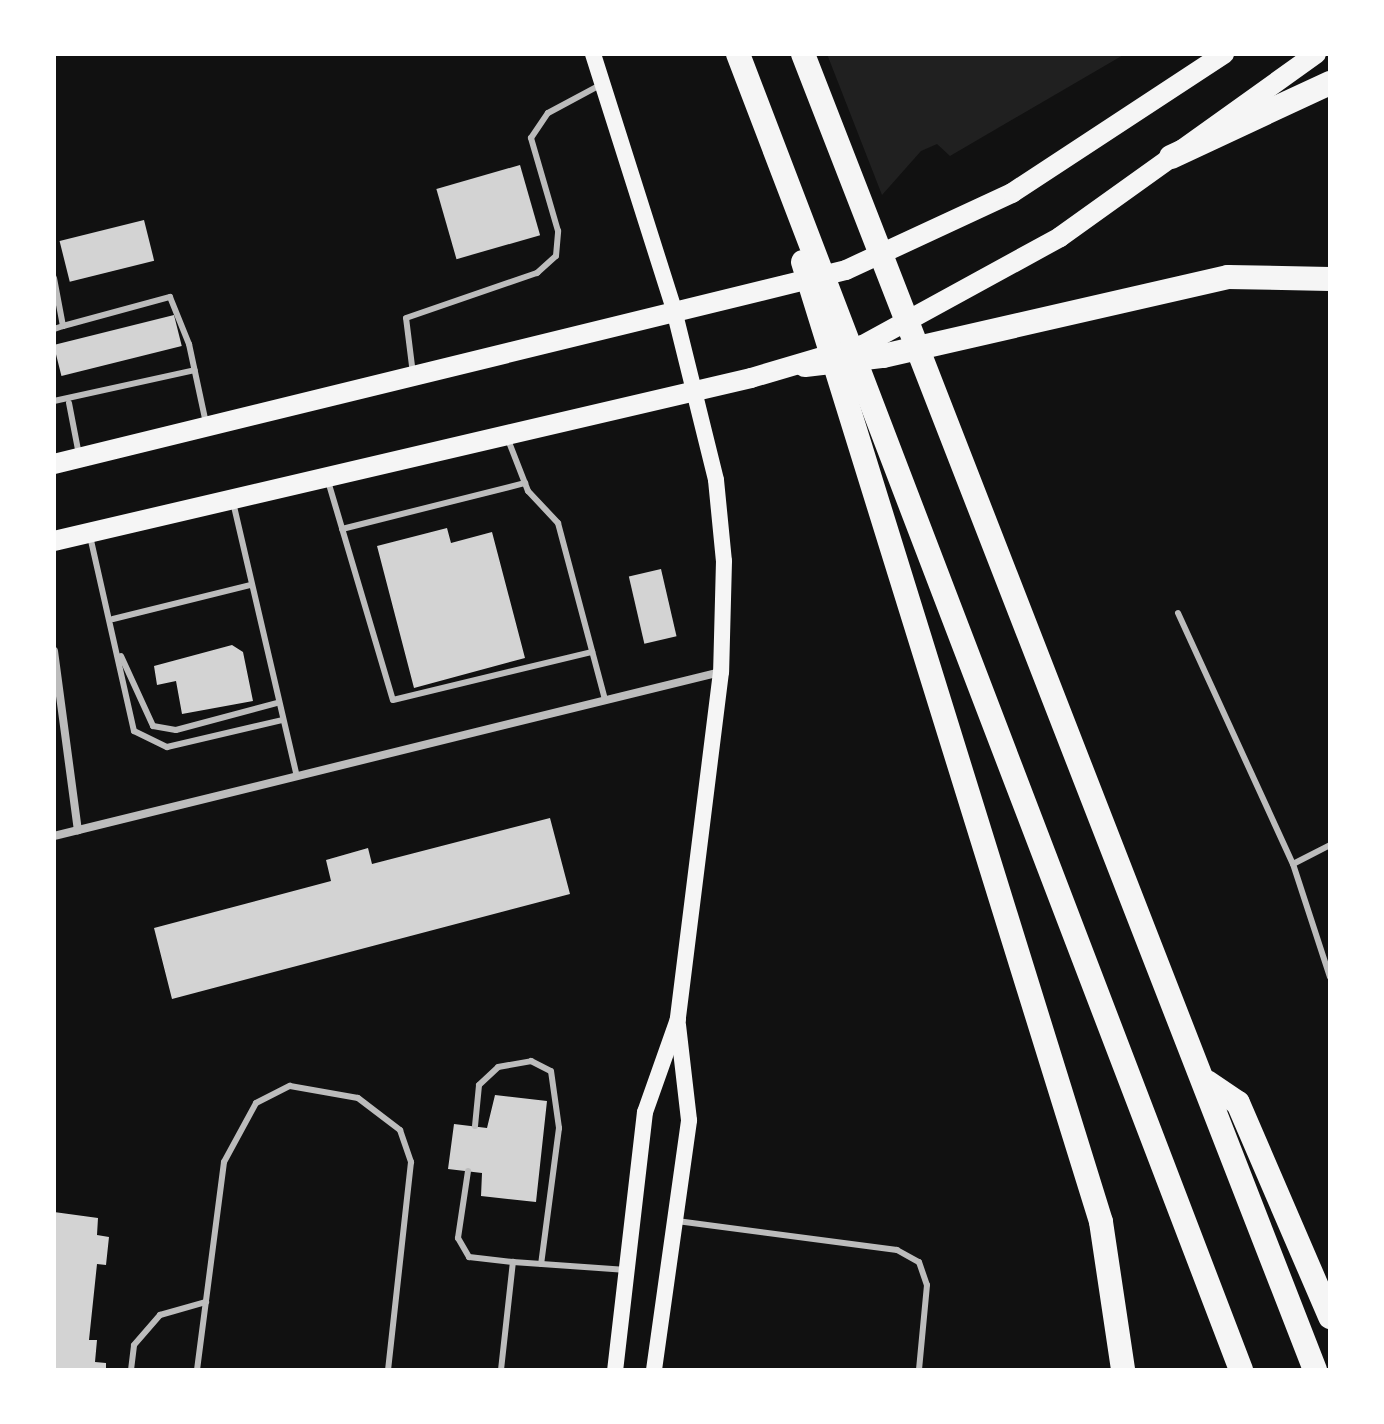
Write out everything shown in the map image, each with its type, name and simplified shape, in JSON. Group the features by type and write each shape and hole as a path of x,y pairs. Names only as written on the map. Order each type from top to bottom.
{"highway":[{"path":"738,54 1241,1370"},
{"path":"803,54 1207,1082 1315,1370"},
{"path":"1171,157 1330,83"},
{"path":"764,121 839,398 1101,1222 1123,1370"},
{"path":"805,365 948,342 1228,277 1330,279"},
{"path":"1207,1082 1238,1103 1330,1317"}],"main road":[{"path":"593,54 674,310 722,519 721,672 678,1019 645,1112 615,1370"},
{"path":"54,464 674,310 782,289 906,247 1012,193 1224,54"},
{"path":"54,541 805,365 931,312 1060,237 1316,54"},
{"path":"654,1370 689,1120 678,1019"}],"street":[{"path":"54,651 78,830"},
{"path":"54,836 721,672"}],"lane":[{"path":"413,375 406,318 537,273 556,256 558,231 531,138 548,113 603,83"},
{"path":"54,278 63,326"},
{"path":"54,329 170,297 195,370 206,426"},
{"path":"54,401 69,403 195,370"},
{"path":"69,403 80,458"},
{"path":"506,434 525,483 558,523 605,700"},
{"path":"327,476 393,700 592,652"},
{"path":"342,529 525,483"},
{"path":"232,499 277,703 297,776"},
{"path":"89,532 121,656 123,701 147,743 167,747 282,720"},
{"path":"113,619 250,585"},
{"path":"1178,613 1293,864 1330,977"},
{"path":"121,656 153,726 176,730 277,703"},
{"path":"1293,864 1330,845"},
{"path":"475,1126 479,1085 498,1067 531,1061 551,1071 559,1128 541,1264"},
{"path":"197,1370 224,1162 236,1130 256,1103 290,1086 358,1098 400,1130 411,1162 388,1370"},
{"path":"468,1171 458,1238 469,1257 627,1270"},
{"path":"674,1221 897,1250 919,1262 927,1285 919,1370"},
{"path":"501,1370 513,1262"},
{"path":"131,1370 134,1345 160,1315 206,1302"}],"shaded area":[{"path":"827,54 1125,54 950,156 937,144 921,151 882,195"}],"building":[{"path":"520,165 540,235 456,259 436,189"},
{"path":"144,220 154,261 70,282 60,241"},
{"path":"174,315 182,346 61,376 54,345"},
{"path":"447,528 451,543 492,532 525,658 414,688 377,546"},
{"path":"661,569 677,636 644,644 629,576"},
{"path":"232,645 243,652 253,701 182,714 176,681 157,685 154,666"},
{"path":"550,818 570,894 172,999 154,928 331,881 326,860 368,848 372,864"},
{"path":"495,1095 547,1101 536,1202 481,1196 482,1173 448,1169 454,1124 487,1128"},
{"path":"54,1212 98,1218 97,1235 109,1237 106,1265 97,1264 89,1340 97,1340 95,1362 106,1363 106,1370 54,1370"}]}
